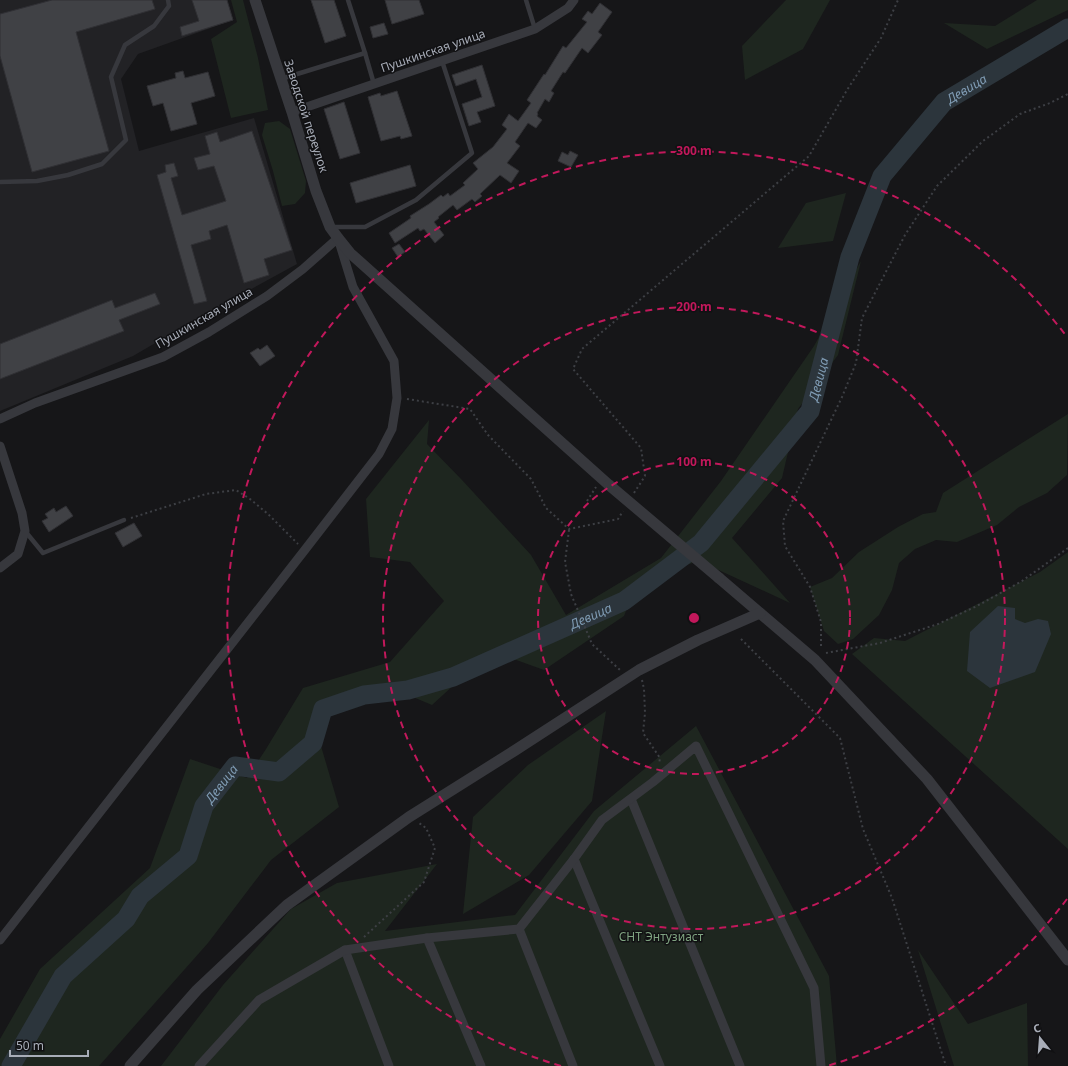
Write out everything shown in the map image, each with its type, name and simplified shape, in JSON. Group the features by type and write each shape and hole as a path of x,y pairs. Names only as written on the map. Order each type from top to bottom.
{"street":[{"name":"Заводской переулок","path":"255,0 316,191 330,227 350,253 609,485 815,660 927,779 1068,960"},
{"name":"Пушкинская улица","path":"292,112 535,29 568,8 574,0"},
{"name":"Пушкинская улица","path":"0,419 35,403 170,354 267,296 303,269 338,238"},
{"path":"0,940 304,551 378,454 392,429 397,398 394,361 353,287 338,238"},
{"path":"0,446 22,513 25,531 18,554 0,568"},
{"path":"130,1066 197,990 287,905 408,817 514,751 639,670 698,640 760,613"},
{"path":"199,1066 259,1000 345,950 427,938 519,929 574,859 602,820 654,782 696,746 814,988 821,1066"},
{"path":"631,798 740,1066"},
{"path":"574,859 660,1066"},
{"path":"519,929 573,1066"},
{"path":"427,938 481,1066"},
{"path":"345,950 389,1066"}],"lane":[{"path":"0,182 36,181 68,175 102,164 126,140 111,77 125,45 154,26 169,6 168,0"},
{"path":"348,0 374,84"},
{"path":"526,0 535,29"},
{"path":"281,79 364,53"},
{"path":"330,227 365,228 416,200 472,153 442,61"},
{"path":"25,531 43,553 124,520"}],"path":[{"path":"582,349 809,156 847,90 881,38 898,0"},
{"path":"821,646 822,622 810,587 785,546 783,521 842,397 856,363 862,318 905,235 937,186 983,140 1020,114 1050,103 1068,94"},
{"path":"397,398 470,409 488,435"},
{"path":"586,501 597,486"},
{"path":"124,520 206,494 236,490 268,514 304,551"},
{"path":"569,530 565,562 570,594 592,644 619,670 639,670 644,689 645,713 643,733 660,758 659,764"},
{"path":"826,653 880,642 938,624 977,606 1022,581 1068,548"},
{"path":"741,639 840,738 863,829 892,898 946,1066"},
{"path":"361,940 424,882 435,848 426,828 408,817"}],"shaded area":[{"path":"0,0 227,0 233,20 138,54 121,79 139,151 254,118 297,264 133,356 0,411"},
{"path":"998,606 1015,608 1015,619 1025,623 1038,619 1048,621 1051,634 1035,672 990,688 967,671 970,632"}],"green space":[{"path":"231,0 243,0 258,58 268,110 231,118 211,39 237,22"},
{"path":"786,0 830,0 803,49 745,80 742,46"},
{"path":"1037,0 1068,0 1068,10 987,49 944,23 995,26"},
{"path":"279,121 290,129 306,181 305,193 295,204 282,206 262,135 265,123"},
{"path":"846,193 833,241 778,248 806,203"},
{"path":"861,261 838,355 798,409 782,478 732,538 790,603 699,561 638,580 624,616 544,670 491,651 432,705 382,684 313,719 339,807 271,860 208,943 99,1066 0,1066 0,1039 40,969 150,868 190,759 247,778 303,688 390,662 444,601 410,562 370,557 366,499 429,420 427,444 531,555 566,615 661,558 721,481 814,346"},
{"path":"1068,414 1067,475 1047,493 1019,507 997,525 957,542 936,540 915,549 899,563 892,590 879,615 853,639 838,644 824,631 810,587 832,578 859,552 898,527 923,514 936,512 943,493"},
{"path":"1068,552 1068,849 852,654 874,638 905,641 1040,572"},
{"path":"606,711 592,801 529,875 463,914 473,817 528,765"},
{"name":"СНТ Энтузиаст","path":"696,726 829,976 837,1066 161,1066 223,985 291,909 337,883 437,864 385,931 515,915 594,811"},
{"path":"918,950 968,1024 1027,1003 1028,1066 954,1066"}],"building":[{"path":"52,0 152,0 155,9 76,32 109,151 32,172 0,56 0,14"},
{"path":"192,0 227,0 233,20 182,36 180,27 199,21"},
{"path":"311,0 334,0 346,36 325,43"},
{"path":"385,0 419,0 424,14 392,24"},
{"path":"600,3 612,12 598,32 602,35 588,53 582,48 565,73 563,72 551,91 554,93 549,102 545,99 537,113 537,116 542,120 536,128 528,123 515,142 520,146 507,163 519,171 511,183 500,175 480,194 482,196 475,202 472,199 457,210 453,205 434,222 444,235 435,243 424,229 420,231 418,228 395,243 389,233 411,218 410,216 441,195 443,197 448,193 450,196 465,185 463,183 478,169 473,163 493,147 507,129 502,125 509,114 518,121 531,103 527,100 563,46 566,48 587,22 582,19 588,11 592,14"},
{"path":"384,23 388,34 373,38 370,27"},
{"path":"482,65 495,106 477,112 481,122 469,126 462,104 482,97 476,79 456,86 452,75"},
{"path":"183,71 185,78 208,72 215,96 191,103 197,124 171,131 163,103 153,106 147,86 176,78 175,73"},
{"path":"397,91 412,136 401,139 400,136 381,141 368,97 380,93 381,96"},
{"path":"344,102 360,153 340,159 324,109"},
{"path":"252,131 292,250 264,259 269,275 244,283 227,225 209,231 211,239 191,245 207,301 194,304 157,175 166,172 165,165 174,163 178,176 171,178 182,215 226,201 214,166 198,170 194,158 210,154 205,136 217,132 220,142"},
{"path":"570,151 578,155 571,167 558,161 562,152 568,155"},
{"path":"410,165 416,186 356,203 350,183"},
{"path":"399,244 405,252 398,257 392,248"},
{"path":"155,293 160,304 119,320 124,331 0,379 0,344 112,300 115,308"},
{"path":"267,345 275,356 260,366 250,353 258,348 260,350"},
{"path":"66,506 73,516 49,532 42,521 48,518 45,514 54,508 56,512"},
{"path":"134,523 142,536 123,547 115,533"}],"waterway":[{"name":"Девица","path":"11,1066 63,976 126,919 140,896 188,856 204,806 235,766 279,772 313,743 323,709 364,695 408,690 453,677 624,601 701,543 810,411 850,257 882,176 944,102 1068,28"}]}
